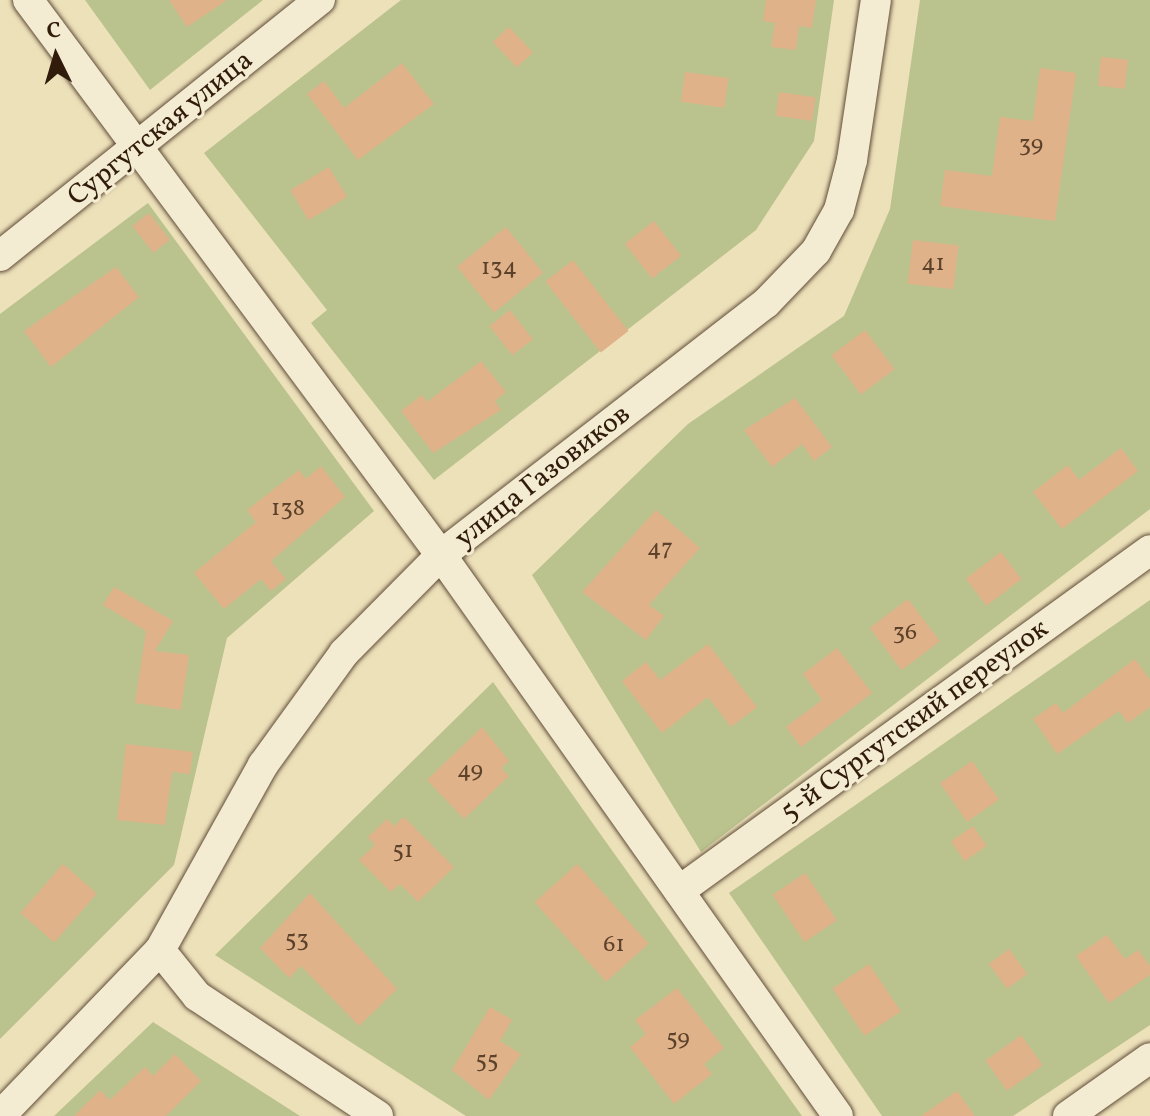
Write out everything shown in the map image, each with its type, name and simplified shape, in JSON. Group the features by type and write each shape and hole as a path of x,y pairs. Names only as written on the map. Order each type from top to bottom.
{"street":[{"path":"28,0 142,148 441,555 838,1116"},
{"name":"Сургутская улица","path":"0,256 142,148 320,0"},
{"name":"улица Газовиков","path":"0,1116 160,950 263,765 344,653 441,555 766,303 816,251 839,210 852,160 876,0"},
{"name":"5-й Сургутский переулок","path":"679,891 1150,550"},
{"path":"160,950 197,996 378,1116"},
{"path":"1068,1116 1150,1058"}],"green space":[{"path":"85,0 263,0 150,90"},
{"path":"401,0 834,0 814,141 756,230 434,480 311,323 327,310 204,153"},
{"path":"920,0 1150,0 1150,509 701,852 532,575 688,424 844,316 890,209"},
{"path":"148,203 374,511 227,638 174,865 0,1039 0,314"},
{"path":"1150,600 1150,1025 1013,1116 882,1116 729,893"},
{"path":"493,682 802,1116 466,1116 215,955"},
{"path":"153,1022 300,1116 54,1116"}],"building":[{"path":"169,0 227,0 187,27"},
{"path":"766,0 816,0 812,28 799,26 796,50 771,47 775,23 763,21"},
{"path":"509,27 533,53 517,68 493,42"},
{"path":"1101,57 1128,60 1125,89 1098,86"},
{"path":"402,63 434,104 358,160 307,94 324,81 344,108"},
{"path":"1040,68 1076,73 1055,221 940,206 945,170 992,176 1000,117 1033,121"},
{"path":"685,72 729,78 724,108 681,102"},
{"path":"779,92 816,97 812,121 776,116"},
{"path":"329,167 347,197 308,220 290,190"},
{"path":"149,213 170,240 153,253 132,226"},
{"path":"654,221 681,256 652,278 625,244"},
{"path":"506,227 543,273 494,312 457,267"},
{"path":"913,240 959,246 953,289 908,284"},
{"path":"573,260 628,331 601,352 545,282"},
{"path":"116,267 139,297 51,367 24,331"},
{"path":"510,310 533,339 512,355 490,326"},
{"path":"865,330 894,369 861,394 831,355"},
{"path":"481,361 506,392 495,401 501,410 433,453 401,411 422,395 427,402"},
{"path":"795,398 832,447 814,461 802,444 772,467 744,430"},
{"path":"1121,448 1138,471 1062,529 1033,492 1068,465 1079,480"},
{"path":"321,466 345,497 271,561 286,579 271,591 261,579 224,609 194,573 256,522 247,510 299,470 306,479"},
{"path":"656,510 700,548 649,605 664,616 646,640 582,592"},
{"path":"1001,552 1021,579 986,606 966,578"},
{"path":"114,587 173,621 155,651 189,655 181,710 135,703 146,631 103,605"},
{"path":"908,599 940,641 902,670 870,628"},
{"path":"708,644 757,707 731,727 708,697 662,733 622,681 646,662 660,680"},
{"path":"837,648 872,693 801,747 786,727 822,700 803,674"},
{"path":"1135,659 1150,680 1150,707 1128,723 1119,711 1057,754 1033,719 1056,703 1063,713"},
{"path":"482,727 509,761 501,768 509,776 464,819 427,780"},
{"path":"126,744 193,752 190,774 172,772 165,825 117,820"},
{"path":"972,761 999,800 967,822 940,783"},
{"path":"404,817 454,867 418,902 400,884 391,892 359,860 375,845 368,837 387,819 394,826"},
{"path":"973,826 987,846 965,861 951,841"},
{"path":"63,864 97,894 54,943 20,913"},
{"path":"577,864 649,944 606,982 535,902"},
{"path":"805,873 837,920 805,942 773,895"},
{"path":"310,893 397,989 359,1026 301,966 289,978 260,948"},
{"path":"1107,935 1125,959 1138,950 1150,966 1150,975 1109,1003 1076,956"},
{"path":"1009,949 1027,974 1007,989 989,964"},
{"path":"869,964 901,1011 864,1036 833,989"},
{"path":"677,988 724,1048 704,1064 712,1074 674,1104 630,1047 646,1034 635,1020"},
{"path":"490,1007 512,1020 500,1041 521,1054 489,1100 452,1070"},
{"path":"1021,1035 1043,1065 1007,1091 985,1061"},
{"path":"175,1054 201,1081 166,1116 74,1116 100,1090 110,1100 145,1067 153,1076"},
{"path":"957,1091 975,1116 921,1116"}]}
